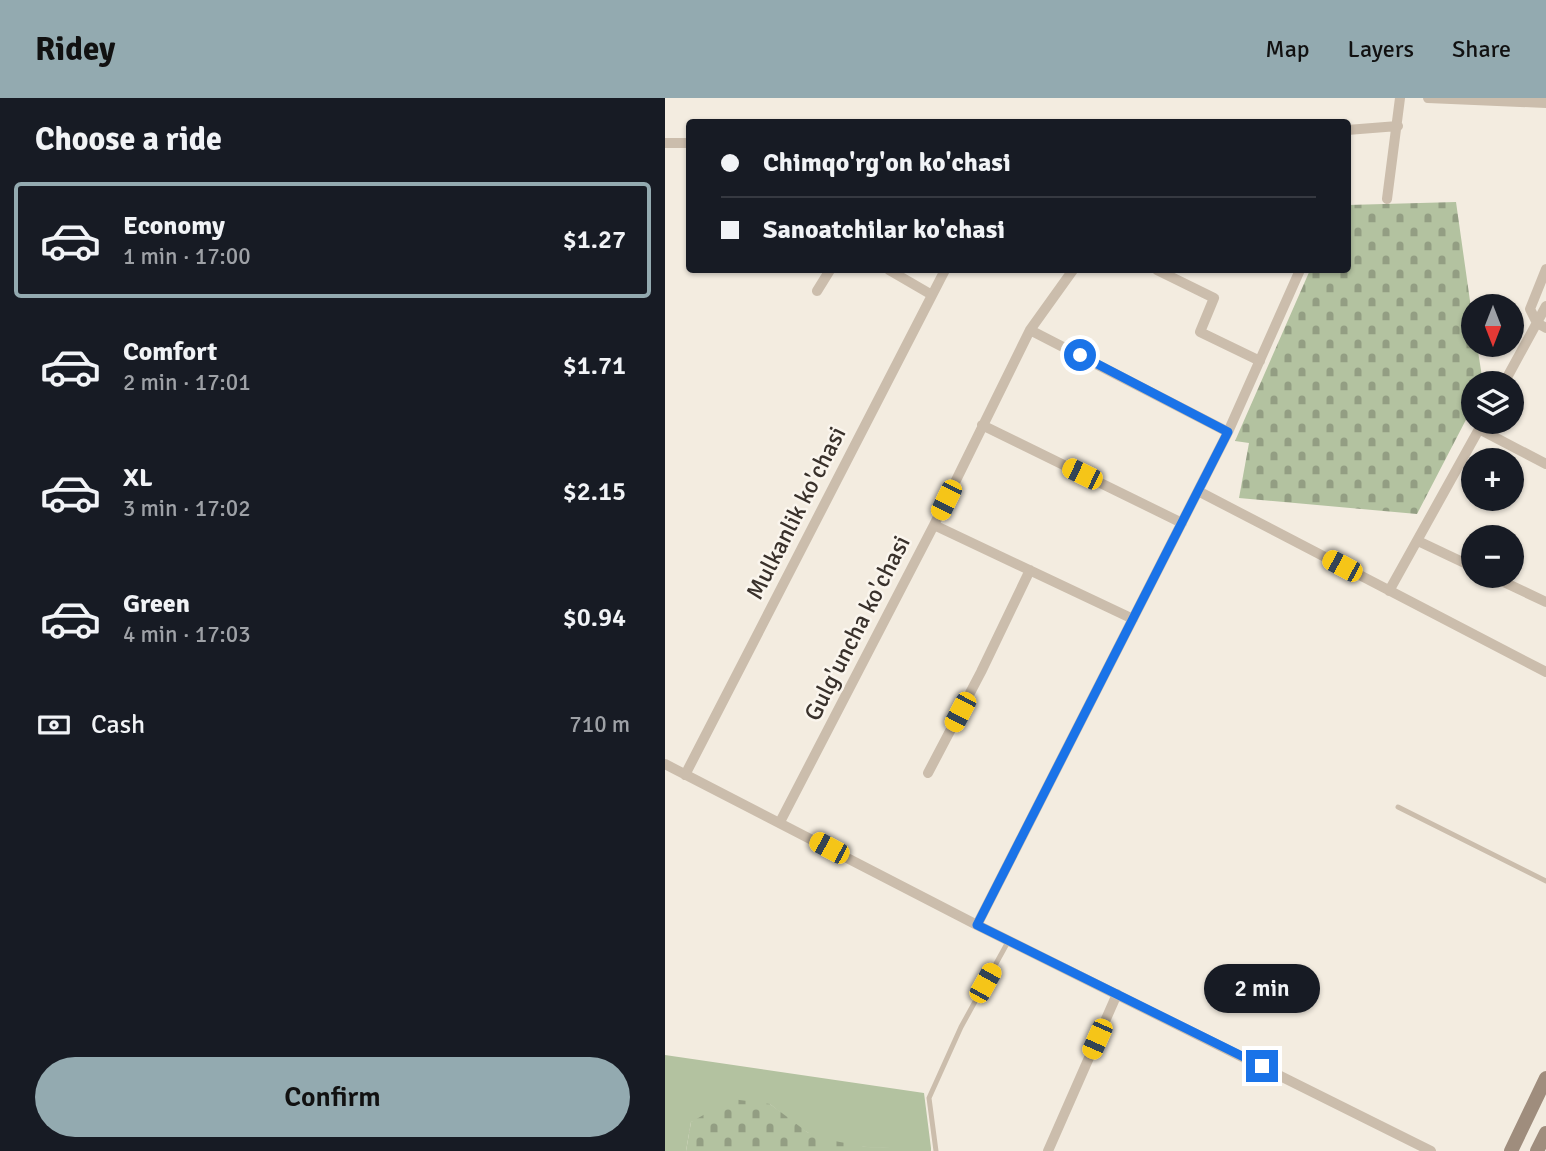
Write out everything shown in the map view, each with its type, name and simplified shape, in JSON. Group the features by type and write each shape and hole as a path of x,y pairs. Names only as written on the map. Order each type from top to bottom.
{"main road":[{"path":"1511,1151 1546,1078"},
{"path":"1537,1151 1546,1133"}],"street":[{"path":"1387,199 1401,98"},
{"path":"1428,98 1546,103"},
{"path":"1351,130 1398,126"},
{"path":"665,143 686,143"},
{"path":"1542,326 1530,309 1546,269"},
{"path":"817,291 828,273"},
{"path":"894,273 932,295"},
{"name":"Mulkanlik ko'chasi","path":"685,775 943,273"},
{"name":"Gulg'uncha ko'chasi","path":"780,822 934,525 1030,330 1071,273"},
{"path":"1163,273 1214,298 1200,332 1260,361"},
{"path":"977,925 1228,432 1299,273"},
{"path":"1512,371 1542,326 1546,306"},
{"path":"1030,330 1228,432"},
{"path":"982,425 1182,523"},
{"path":"1389,591 1477,434"},
{"path":"1495,434 1546,464"},
{"path":"1198,491 1546,672"},
{"path":"934,525 1133,619"},
{"path":"1418,541 1461,561"},
{"path":"928,773 1030,570"},
{"path":"1516,588 1546,602"},
{"path":"665,764 977,925 1431,1151"},
{"path":"1048,1151 1117,994"}],"lane":[{"path":"1398,807 1546,881"},
{"path":"936,1151 929,1098 961,1027 1009,940"}],"green space":[{"path":"1456,202 1469,294 1461,294 1461,357 1479,357 1481,371 1461,371 1461,429 1417,514 1239,498 1249,443 1235,441 1309,273 1351,273 1351,205"},
{"path":"665,1055 924,1093 931,1148 867,1147 834,1142 805,1131 770,1104 691,1122 686,1151 665,1151"},
{"path":"732,1099 770,1104 807,1132 829,1140 867,1147 931,1148 931,1151 686,1151 691,1122"}],"route":[{"path":"1080,355 1228,432 977,925 1262,1066"}]}
